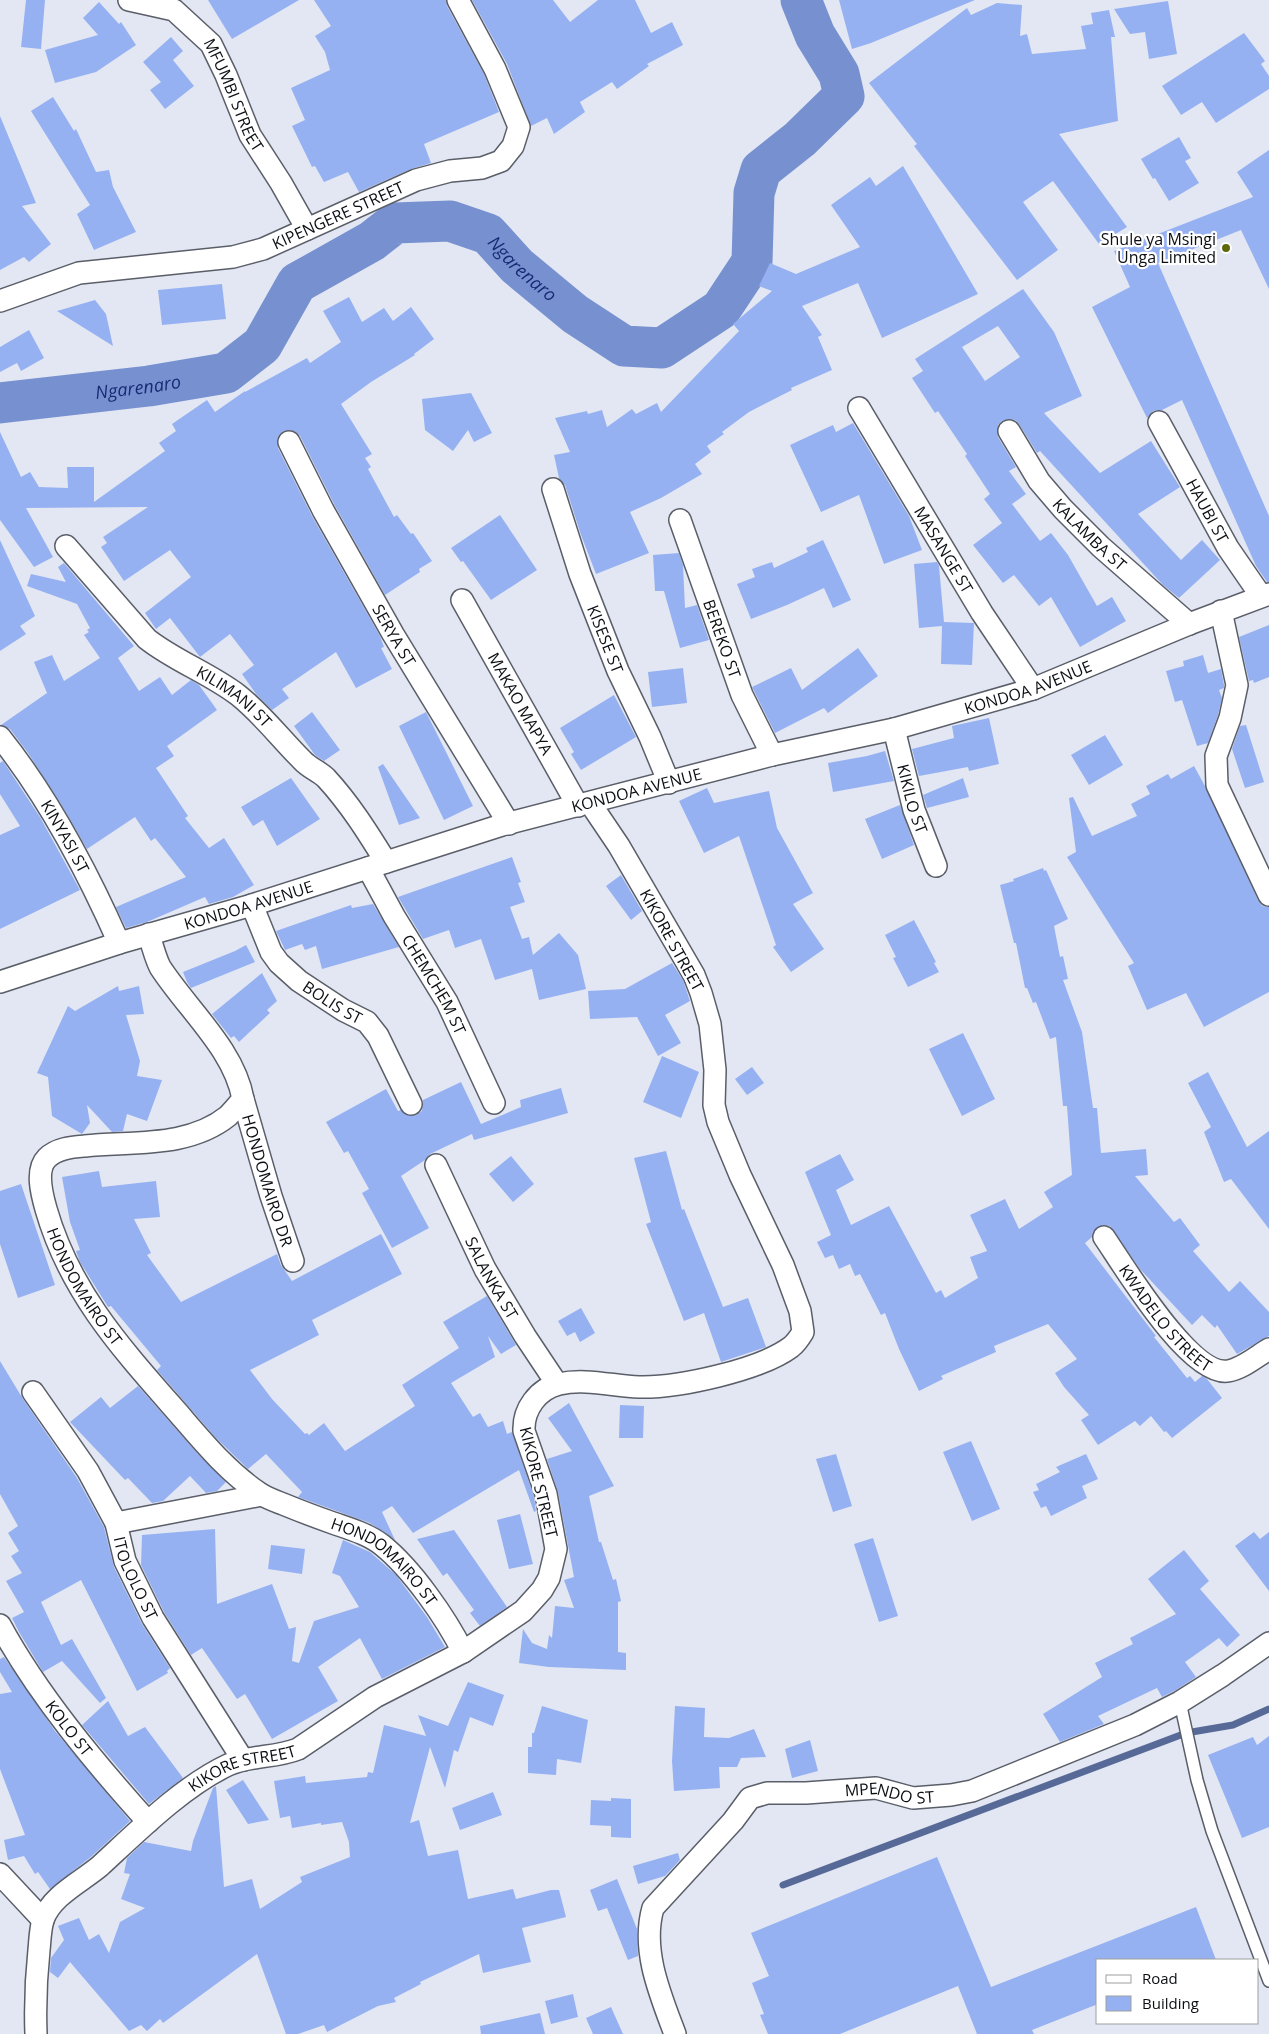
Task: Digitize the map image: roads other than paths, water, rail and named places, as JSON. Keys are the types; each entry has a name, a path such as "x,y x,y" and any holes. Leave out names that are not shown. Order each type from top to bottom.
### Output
{"street":[{"name":"MFUMBI STREET","path":"129,0 174,10 211,44 226,75 250,135 282,183 307,229"},
{"name":"KIPENGERE STREET","path":"0,302 79,273 233,257 263,249 416,180 450,171 482,168 500,161 513,146 520,127 495,70 458,0"},
{"name":"MASANGE ST","path":"860,408 982,613 1033,689"},
{"name":"HAUBI ST","path":"1159,422 1228,548 1265,595"},
{"name":"KALAMBA ST","path":"1010,431 1039,481 1063,509 1108,553 1188,624"},
{"name":"SERYA ST","path":"289,442 323,510 393,634 509,824"},
{"name":"KISESE ST","path":"554,489 580,574 614,663 650,737 669,783"},
{"name":"BEREKO ST","path":"680,520 742,695 772,755"},
{"name":"KILIMANI ST","path":"66,546 147,639 162,651 215,679 238,696 271,725 303,762 324,776 361,822 377,865"},
{"name":"KONDOA AVENUE","path":"0,982 119,943 252,905 509,824 772,755 894,729 1033,689 1188,624 1265,595"},
{"name":"MAKAO MAPYA","path":"462,600 584,804"},
{"path":"1221,611 1237,685 1230,718 1216,756 1217,785 1269,895"},
{"name":"KIKILO ST","path":"894,729 914,810 936,866"},
{"name":"KINYASI ST","path":"0,737 35,787 85,870 119,943"},
{"name":"KIKORE STREET","path":"43,1920 50,1907 148,1822 206,1778 231,1764 243,1760 288,1753 298,1749 374,1698 463,1652 522,1611 542,1590 549,1578 556,1549 546,1494 524,1431 523,1419 533,1401 541,1394 557,1384 570,1382 649,1387 667,1386 714,1377 768,1359 792,1346 803,1332 800,1311 783,1265 740,1175 718,1122 714,1105 715,1070 712,1037 701,993 694,975 619,846 584,804"},
{"name":"CHEMCHEM ST","path":"377,865 394,916 447,1002 494,1103"},
{"name":"BOLIS ST","path":"252,905 271,952 278,963 312,990 367,1022 378,1036 412,1104"},
{"path":"149,934 159,965 232,1065 240,1086 242,1099"},
{"name":"HONDOMAIRO DR","path":"242,1099 293,1261"},
{"name":"HONDOMAIRO ST","path":"242,1099 229,1115 196,1134 172,1139 68,1148 48,1157 43,1165 40,1190 56,1244 84,1297 102,1322 150,1382 210,1450 237,1477 262,1495 362,1533 381,1544 396,1557 436,1606 452,1630 463,1652"},
{"name":"SALANKA ST","path":"436,1165 486,1268 525,1336 557,1384"},
{"name":"KWADELO STREET","path":"1104,1236 1164,1325 1200,1362 1216,1370 1228,1371 1269,1349"},
{"name":"ITOLOLO ST","path":"33,1392 88,1472 116,1523 124,1561 149,1610 243,1760"},
{"path":"116,1523 262,1495"},
{"name":"KOLO ST","path":"0,1625 14,1651 50,1703 105,1773 148,1822"},
{"name":"MPENDO ST","path":"675,2034 654,1977 648,1922 653,1908 733,1821 750,1798 766,1793 806,1794 876,1788 913,1798 972,1791 1135,1725 1180,1702 1269,1643"},
{"path":"0,1874 43,1920 37,1970 36,2034"}],"lane":[{"path":"1180,1702 1212,1831 1269,1981"}],"waterway":[{"name":"Ngarenaro","path":"0,403 149,386 226,373 262,345 297,283 372,241 395,223 450,221 488,234 517,266 575,314 624,346 662,348 721,309 752,262 754,193 761,170 800,139 844,96 839,74 815,35 801,0"},
{"path":"783,1885 1186,1733 1233,1725 1269,1709"}],"place":[{"name":"Shule ya Msingi Unga Limited","path":"1226,248"}]}
